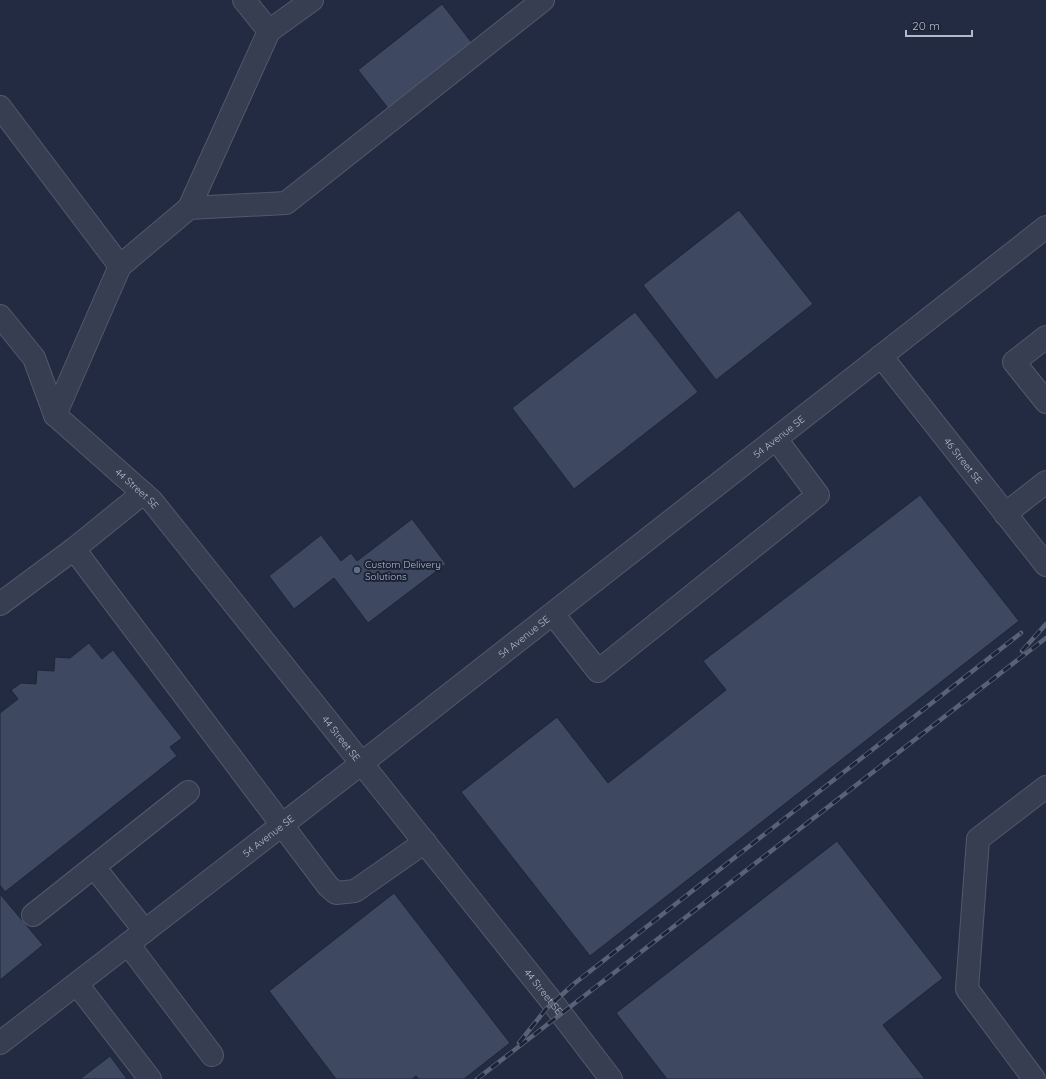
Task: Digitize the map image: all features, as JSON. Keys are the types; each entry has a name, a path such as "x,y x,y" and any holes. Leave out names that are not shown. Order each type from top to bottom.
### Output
{"street":[{"path":"244,0 270,31"},
{"path":"55,415 120,266 189,208 270,31 312,0"},
{"path":"189,208 286,203 543,0"},
{"path":"0,107 120,266"},
{"name":"54 Avenue SE","path":"0,1043 553,614 1046,227"},
{"path":"0,316 34,358 55,415"},
{"path":"1046,337 1014,362 1046,402"},
{"name":"46 Street SE","path":"881,356 1046,565"},
{"name":"44 Street SE","path":"55,415 152,501 425,842 610,1079"},
{"path":"553,614 598,670 818,495 776,439"},
{"path":"1005,514 1046,482"},
{"path":"0,604 74,549 143,493"},
{"path":"74,549 328,886 336,893 355,891 425,842"},
{"path":"1034,1079 967,989 978,839 1046,787"},
{"path":"33,915 188,792"},
{"path":"94,866 145,931"},
{"path":"128,944 212,1055"},
{"path":"77,984 150,1079"}],"building":[{"path":"442,4 472,43 388,108 358,70"},
{"path":"739,210 813,304 716,380 643,285"},
{"path":"635,312 698,392 574,489 512,408"},
{"path":"920,495 1019,621 590,956 461,792 557,717 608,783 726,690 703,661"},
{"name":"Custom Delivery Solutions","path":"412,519 446,564 368,623 334,578 294,609 269,576 321,535 341,561 351,553 357,561"},
{"path":"89,643 102,659 113,650 182,738 170,747 177,756 5,892 0,885 0,713 18,699 11,690 21,683 36,684 37,670 54,671 55,657 70,658"},
{"path":"837,841 943,978 883,1025 925,1079 667,1079 616,1013"},
{"path":"394,893 510,1043 464,1079 419,1079 416,1076 412,1079 336,1079 269,991"},
{"path":"0,894 43,945 0,980"},
{"path":"110,1056 127,1079 80,1079"}],"railway":[{"path":"1022,651 1046,624"},
{"path":"519,1043 546,1009 575,983 1021,633"},
{"path":"477,1079 1046,638"}],"place":[{"name":"Custom Delivery Solutions","path":"357,570"}]}
